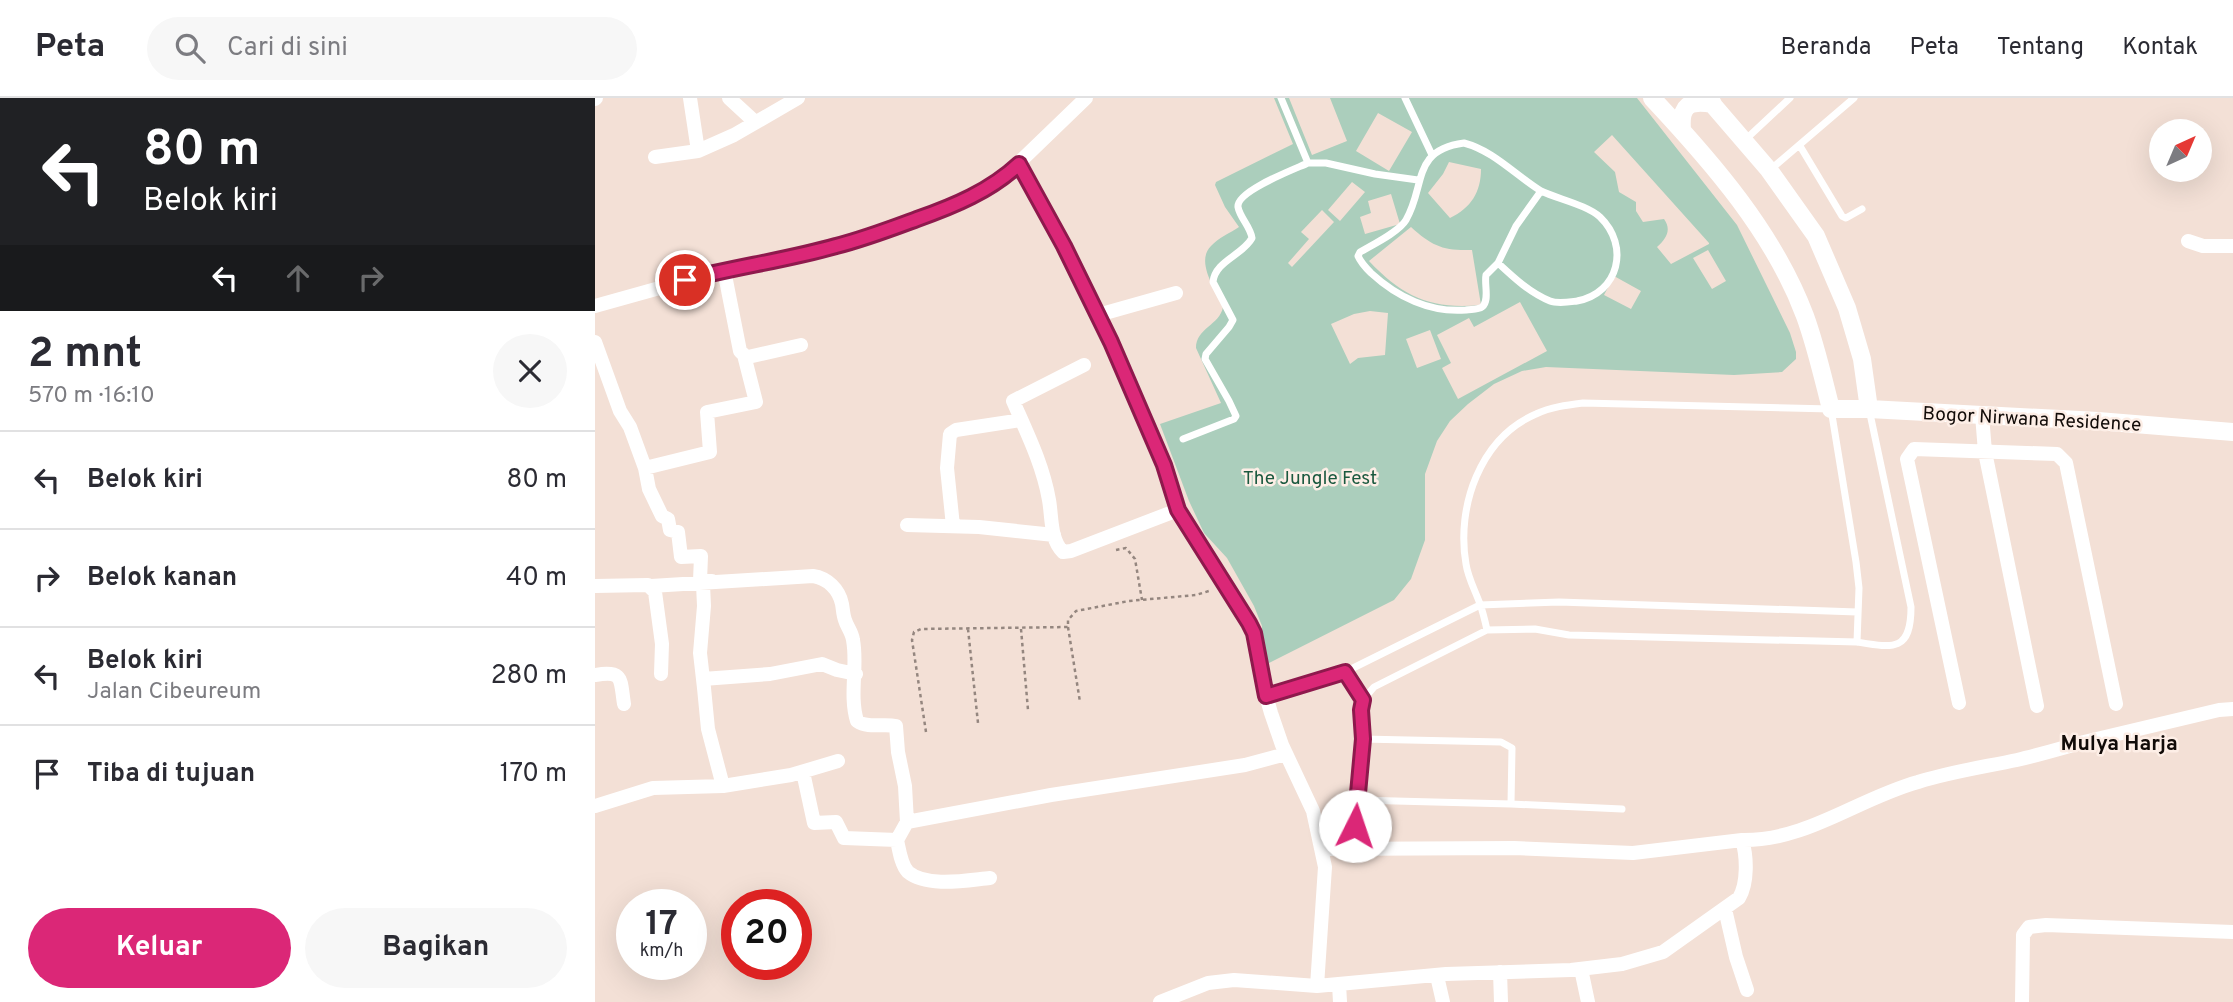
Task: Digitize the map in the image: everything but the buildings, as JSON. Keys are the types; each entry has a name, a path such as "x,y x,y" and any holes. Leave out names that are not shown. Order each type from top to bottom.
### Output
{"street":[{"path":"690,98 698,151"},
{"path":"729,98 755,122"},
{"path":"655,158 698,151 798,98"},
{"path":"595,306 724,270 834,247 949,208 1000,181 1086,98"},
{"path":"1652,98 1727,184 1776,254 1805,316 1831,409"},
{"path":"1682,130 1681,118 1686,107 1699,101 1710,101 1745,140 1803,216 1826,256 1847,308 1862,359 1869,408"},
{"path":"1019,164 1064,246 1098,316 1164,465 1178,510 1254,633 1266,696 1286,754 1313,811 1322,849 1325,867 1317,986"},
{"path":"2188,241 2203,246 2233,246"},
{"path":"645,468 710,452 707,412 756,402 744,355 740,351 724,270"},
{"path":"1098,316 1176,293"},
{"path":"595,342 620,411 630,427 645,468 649,489 662,516 668,519 670,530 678,532 681,557 701,556 700,582 753,580"},
{"path":"744,355 748,357 801,345"},
{"path":"1084,365 1013,401 1036,452 1049,496 1054,535 1060,550 1071,551 1178,510"},
{"name":"Bogor Nirwana Residence","path":"1831,409 1869,408 2098,421 2233,432"},
{"path":"1982,415 1985,452 2038,706"},
{"path":"953,526 947,468 950,434 955,430 1021,420"},
{"path":"1959,703 1907,459 1914,449 2057,454 2066,463 2116,704"},
{"path":"907,525 979,527 1054,535"},
{"path":"595,586 703,584 813,576 823,578 841,598 844,619 853,638 856,674 854,712 857,721 867,726 895,725 898,730 898,752 905,786 907,822 897,840 907,871 934,882 991,878"},
{"path":"703,584 700,653 708,729 723,786"},
{"path":"651,586 655,592 662,644 661,674"},
{"path":"703,679 770,674 822,664 856,674"},
{"path":"595,675 612,673 617,676 620,679 624,704"},
{"path":"1322,849 1514,848 1633,853 1762,840 1804,831 1915,782 2019,760 2219,710 2233,709"},
{"path":"907,822 1064,793 1245,765 1286,754"},
{"path":"595,806 653,788 723,786 803,772 838,761"},
{"path":"803,772 814,823 836,822 844,838 897,840"},
{"path":"1160,1002 1207,983 1234,980 1317,986 1622,964 1663,952 1739,898 1743,889 1745,866 1742,840"},
{"path":"1725,909 1747,990"},
{"path":"2022,1002 2023,935 2029,927 2046,925 2233,932"},
{"path":"1581,969 1588,1002"},
{"path":"1500,972 1501,1002"},
{"path":"1437,976 1443,1002"},
{"path":"1339,984 1340,1002"}],"lane":[{"path":"1281,98 1308,163"},
{"path":"1405,98 1432,155"},
{"path":"1745,140 1790,98"},
{"path":"1769,170 1854,98"},
{"path":"1498,263 1526,287 1552,302 1569,302 1584,299 1603,288 1612,275 1619,248 1614,236 1598,215 1541,191 1477,146 1464,143 1448,145 1432,155 1418,180 1405,222 1360,252 1358,259 1385,286 1421,305 1455,311 1479,308 1486,302 1485,278 1498,263 1516,226 1541,191"},
{"path":"1800,146 1842,216 1846,218 1862,209"},
{"path":"1183,439 1235,416 1230,401 1205,359 1206,354 1233,320 1213,282 1214,275 1244,249 1252,238 1238,206 1248,191 1308,163 1326,163 1418,180"},
{"path":"1487,630 1469,579 1464,545 1466,511 1476,476 1496,445 1508,431 1534,414 1583,403 1831,409 1859,588 1857,642"},
{"path":"1355,826 1363,739 1363,700 1374,687 1487,630 1535,629 1569,635 1857,642 1893,646 1898,644 1906,637 1911,607 1869,408"},
{"path":"1266,696 1345,672 1480,605 1559,602 1857,612"},
{"path":"1345,672 1363,700"},
{"path":"1363,739 1489,740 1508,744 1513,748 1514,756 1511,804"},
{"path":"1357,800 1622,809"}],"path":[{"path":"1115,550 1126,548 1135,559 1143,600"},
{"path":"1080,702 1067,620 1076,611 1196,595 1226,586"},
{"path":"926,732 912,640 914,632 921,629 1069,627"},
{"path":"968,629 978,723"},
{"path":"1021,629 1028,710"}],"green space":[{"name":"The Jungle Fest","path":"1274,98 1289,98 1312,155 1347,141 1330,98 1637,98 1737,225 1790,333 1796,359 1782,372 1734,375 1546,367 1522,371 1494,384 1450,421 1437,441 1425,474 1425,540 1411,579 1394,600 1263,666 1262,626 1254,606 1227,558 1204,533 1160,424 1221,403 1196,348 1200,336 1218,318 1223,307 1208,276 1205,260 1207,253 1217,240 1239,227 1225,207 1216,182 1293,144","holes":["1378,113 1412,132 1389,171 1356,151","1612,135 1709,244 1671,264 1657,247 1667,234 1668,227 1664,219 1643,222 1636,211 1636,202 1619,192 1615,172 1594,152","1449,162 1481,169 1477,192 1464,209 1450,218 1428,193","1352,182 1365,192 1340,221 1328,210","1391,194 1400,224 1365,234 1360,217 1371,213 1368,201","1322,210 1334,222 1292,267 1288,263 1309,239 1301,232","1411,227 1439,246 1453,250 1472,250 1481,305 1433,303 1394,284 1369,261","1708,250 1726,281 1712,289 1693,258","1614,276 1641,291 1631,309 1604,295","1520,302 1547,351 1458,399 1442,368 1451,363 1437,335 1469,318 1474,327","1370,311 1388,313 1385,355 1358,358 1350,364 1331,324 1354,314","1430,330 1441,359 1417,368 1406,339"]}],"district":[{"name":"Mulya Harja","path":"2119,743"}],"route":[{"path":"685,280 834,247 879,233 949,208 989,188 1019,164 1064,246 1111,342 1164,465 1178,510 1254,633 1266,696 1345,672 1363,700 1363,739 1355,826"}]}
